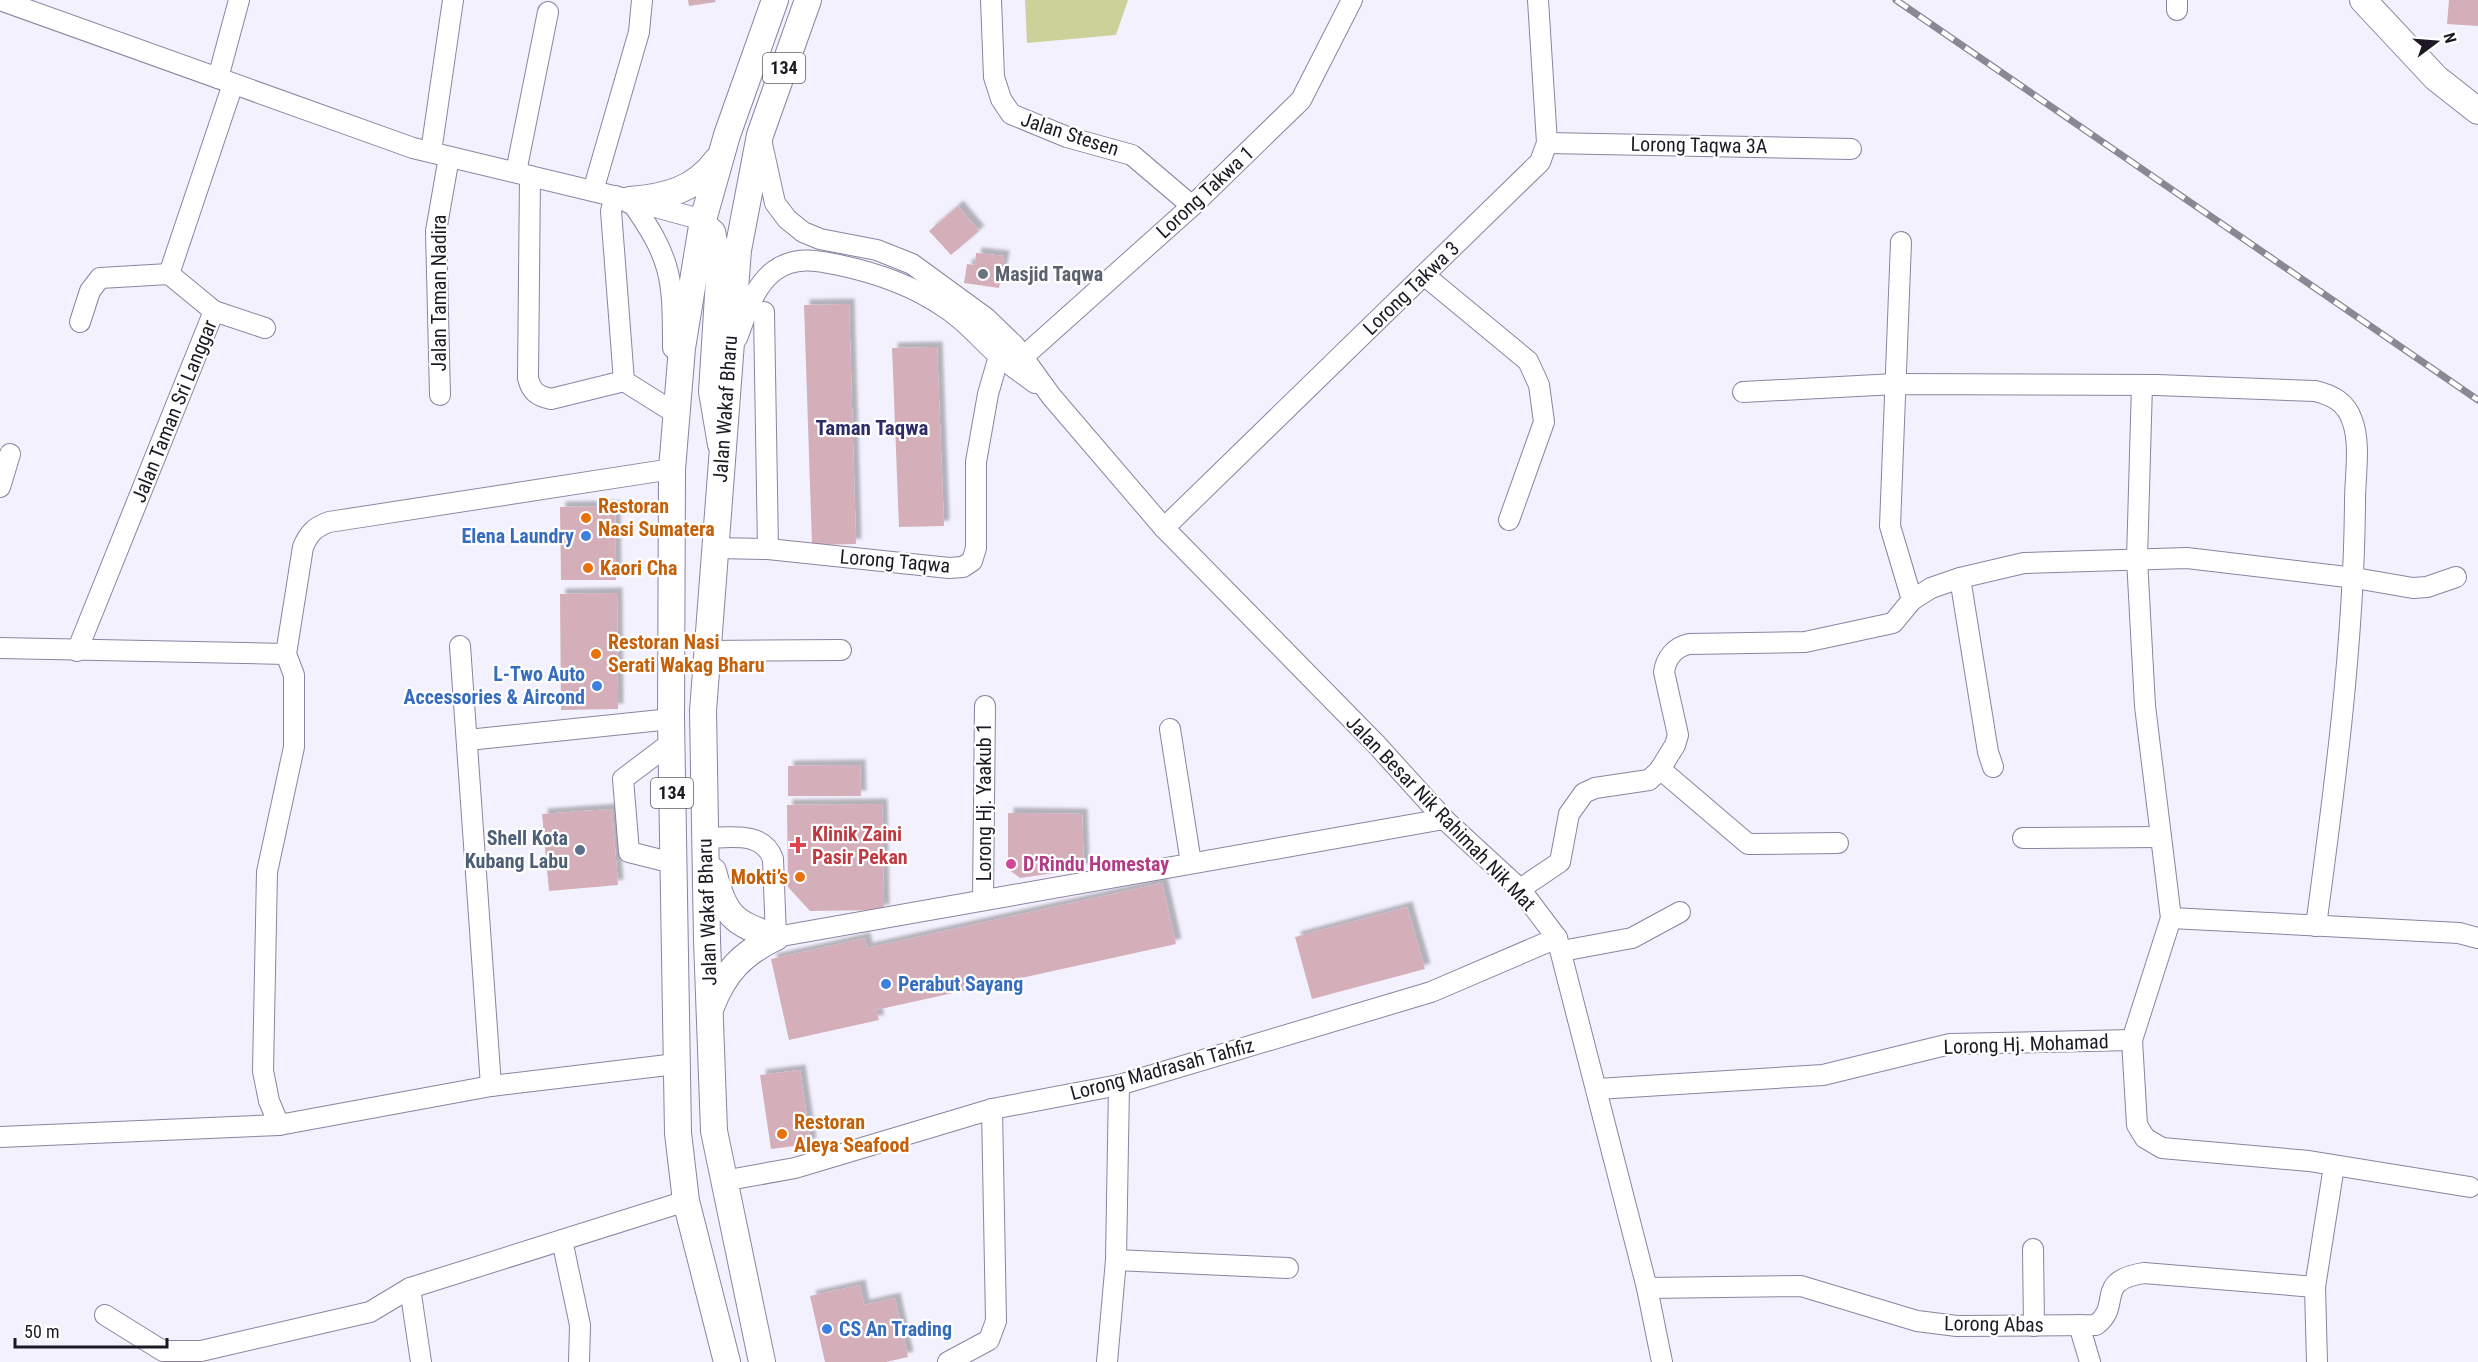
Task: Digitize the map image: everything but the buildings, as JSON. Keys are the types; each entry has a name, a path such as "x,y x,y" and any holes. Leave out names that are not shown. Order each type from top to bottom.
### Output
{"main road":[{"name":"Jalan Wakaf Bharu","path":"727,1362 686,1201 678,1133 671,731 672,469 675,413 690,284 703,220 721,154 775,0"},
{"name":"Jalan Wakaf Bharu","path":"762,1362 714,1131 704,838 703,711 738,250 760,135 808,0"},
{"path":"2363,0 2436,78 2477,109"},
{"path":"623,198 657,198 685,189 709,170 721,154"},
{"path":"704,838 720,897 730,914 744,927 776,937"},
{"path":"710,1011 719,987 734,965 753,948 776,937"}],"street":[{"path":"0,0 396,142 703,220 718,238 709,393 721,460"},
{"path":"80,321 90,291 100,278 169,274 226,81 239,0"},
{"name":"Jalan Taman Nadira","path":"440,395 436,231 453,0"},
{"path":"593,191 639,32 642,0"},
{"name":"Jalan Stesen","path":"991,0 994,77 1001,99 1011,114 1067,137 1132,155 1192,206"},
{"name":"Lorong Takwa 1","path":"1023,357 1192,206 1302,100 1352,0"},
{"name":"Lorong Takwa 3","path":"1164,528 1538,165 1547,142 1538,0"},
{"path":"548,12 523,174 528,378 531,389 539,397 551,399 624,381 675,413"},
{"name":"Jalan Besar Nik Rahimah Nik Mat","path":"760,135 776,203 786,219 803,232 820,239 877,250 912,264 986,318 1023,357 1051,396 1164,528 1376,744 1444,819 1520,889 1559,945 1647,1288 1662,1362"},
{"name":"Lorong Taqwa 3A","path":"1547,142 1851,149"},
{"path":"623,198 611,211 624,381"},
{"name":"Jalan Wakaf Bharu","path":"623,198 654,235 668,262 673,293 675,413"},
{"path":"1901,242 1890,526 1912,600"},
{"name":"Jalan Besar Nik Rahimah Nik Mat","path":"729,357 750,302 761,284 786,263 818,260 872,272 907,286 944,307 970,327 999,356 1051,396"},
{"name":"Jalan Taman Sri Langgar","path":"77,651 214,311 169,274"},
{"path":"1424,275 1528,361 1539,385 1544,423 1509,520"},
{"path":"214,311 265,328"},
{"path":"764,312 768,549"},
{"name":"Lorong Taqwa","path":"716,548 768,549 949,568 963,567 972,561 976,548 976,462 988,394 999,356"},
{"path":"1743,392 1895,384 2142,386 2315,390 2338,400 2347,409 2355,433 2355,578 2331,816 2316,926"},
{"path":"2142,386 2138,559 2145,706 2171,918 2459,933 2478,938"},
{"path":"0,487 10,454"},
{"path":"279,1125 268,1101 263,1071 267,872 294,747 294,675 286,654 303,547 308,535 317,526 341,520 672,469"},
{"path":"1520,889 1560,862 1569,814 1584,793 1595,788 1649,780 1660,769 1677,735 1664,672 1666,663 1676,649 1689,644 1805,642 1893,623 1912,600 1931,588 2018,563 2187,558 2355,578 2413,588 2427,587 2456,577"},
{"path":"1960,578 1988,752 1993,767"},
{"path":"460,646 491,1086"},
{"path":"0,648 286,654"},
{"path":"708,651 841,651"},
{"name":"Lorong Hj. Yaakub 1","path":"983,899 985,706"},
{"path":"1170,729 1191,863"},
{"path":"468,740 671,731"},
{"path":"671,731 623,779 629,852 673,863"},
{"path":"1660,769 1748,844 1838,843"},
{"path":"704,838 751,838 762,841 769,848 773,859 776,937 1444,819"},
{"path":"2023,838 2161,837"},
{"name":"Lorong Madrasah Tahfiz","path":"723,1181 795,1168 992,1109 1119,1085 1431,992 1559,945 1632,938 1680,912"},
{"name":"Lorong Hj. Mohamad","path":"1597,1089 1823,1075 1950,1044 2132,1040 2171,918"},
{"path":"2132,1040 2137,1125 2145,1138 2162,1148 2309,1161 2470,1187"},
{"path":"0,1137 279,1125 491,1086 676,1064"},
{"path":"1107,1362 1116,1260 1119,1085"},
{"path":"948,1362 989,1340 996,1321 992,1109"},
{"path":"2317,1362 2315,1287 2334,1166"},
{"path":"105,1315 163,1351 201,1351 370,1312 410,1288 686,1201"},
{"path":"562,1240 580,1325 579,1362"},
{"path":"2032,1249 2034,1326"},
{"path":"1116,1260 1288,1268"},
{"name":"Lorong Abas","path":"1647,1288 1801,1286 1917,1321 1957,1326 2034,1326 2096,1325 2105,1318 2115,1284 2121,1278 2144,1273 2315,1287"},
{"path":"410,1288 421,1362"},
{"path":"2079,1325 2090,1362"}],"green space":[{"path":"1025,0 1128,0 1116,35 1027,43"}],"railway":[{"path":"1896,0 2478,400"}],"place":[{"name":"Masjid Taqwa","path":"983,274"},
{"name":"Restoran Nasi Sumatera","path":"586,518"},
{"name":"Elena Laundry","path":"586,536"},
{"name":"Kaori Cha","path":"588,568"},
{"name":"Restoran Nasi Serati Wakag Bharu","path":"596,654"},
{"name":"L-Two Auto Accessories & Aircond","path":"597,686"},
{"name":"Klinik Zaini Pasir Pekan","path":"798,845"},
{"name":"Shell Kota Kubang Labu","path":"580,850"},
{"name":"D’Rindu Homestay","path":"1011,864"},
{"name":"Mokti’s","path":"800,877"},
{"name":"Perabut Sayang","path":"886,984"},
{"name":"Restoran Aleya Seafood","path":"782,1134"},
{"name":"CS An Trading","path":"827,1329"}],"district":[{"name":"Taman Taqwa","path":"872,428"}]}
